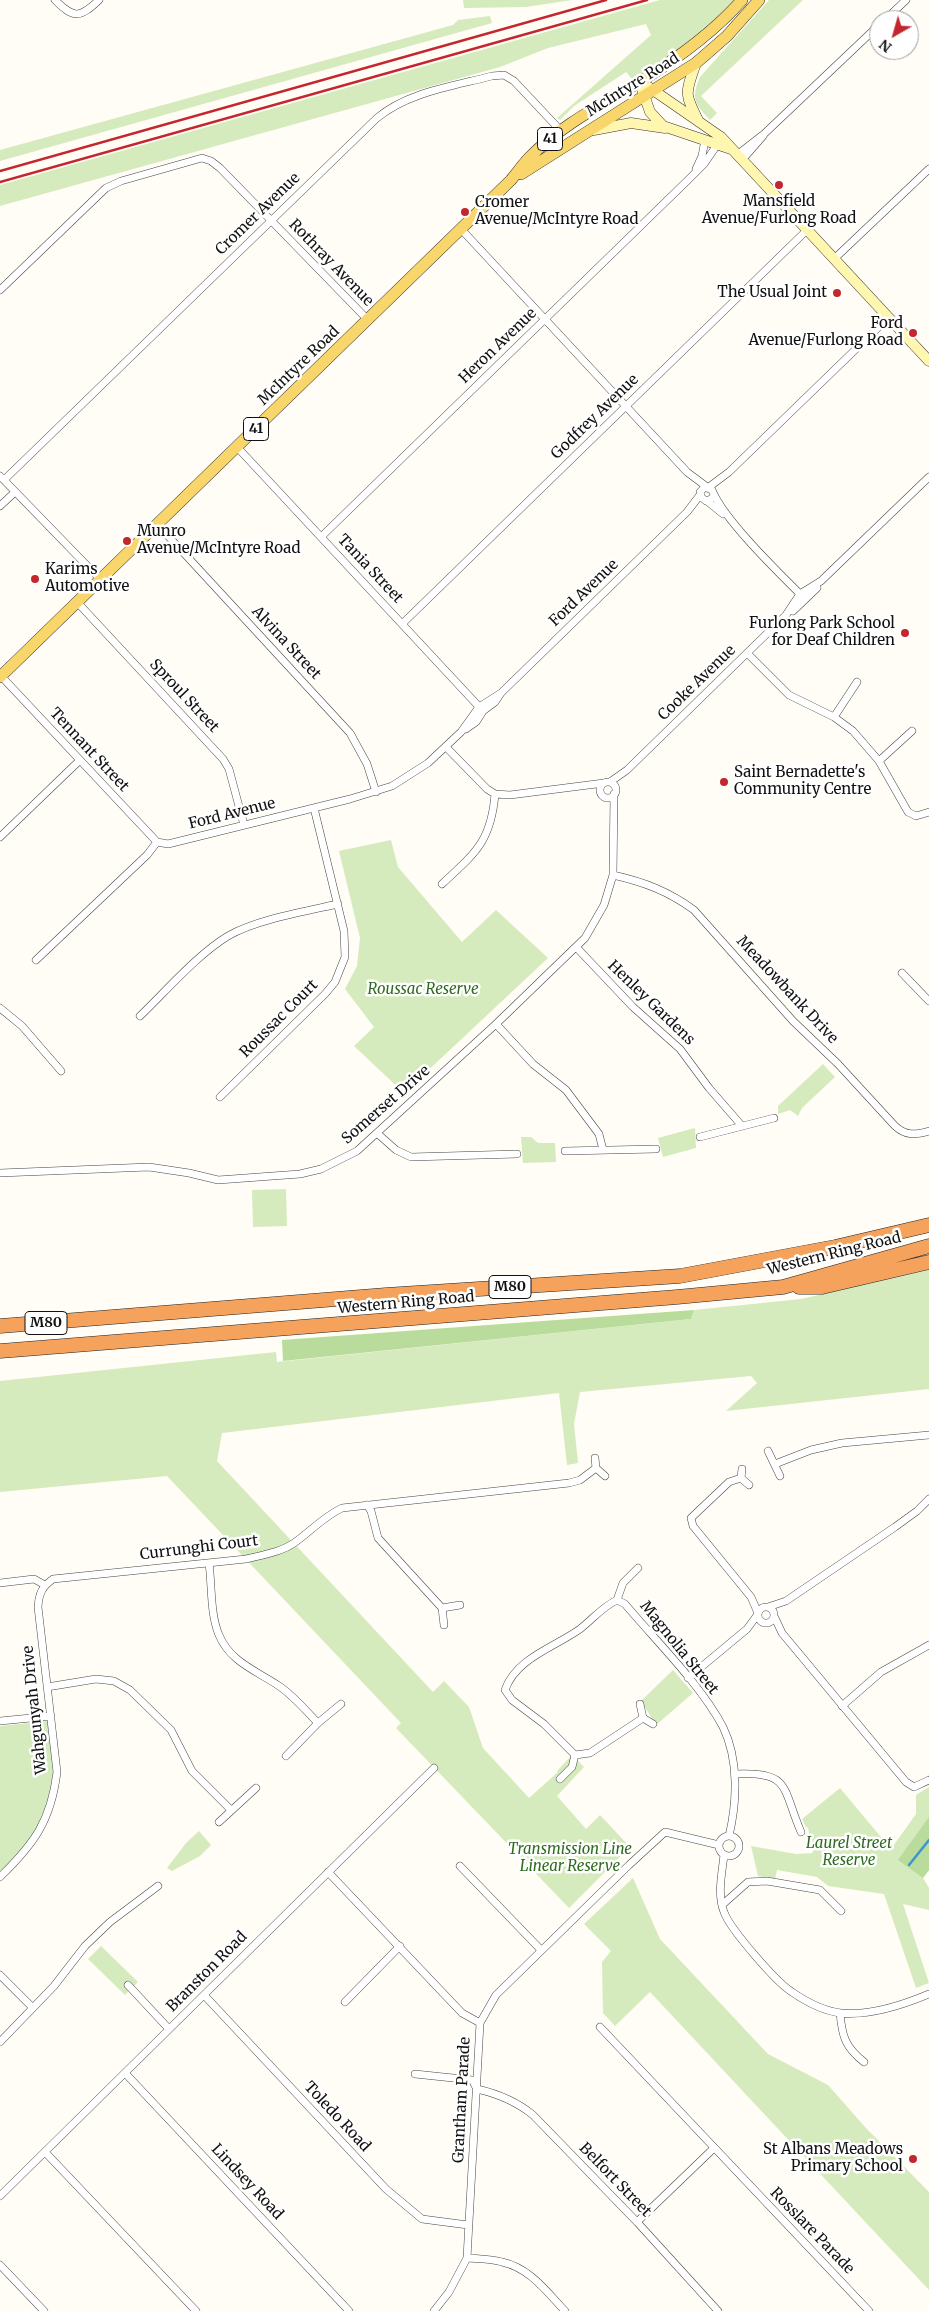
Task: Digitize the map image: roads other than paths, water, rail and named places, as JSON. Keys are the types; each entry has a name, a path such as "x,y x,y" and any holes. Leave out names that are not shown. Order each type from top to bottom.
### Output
{"highway":[{"name":"Western Ring Road","path":"0,1326 386,1295 680,1276 835,1248 928,1225"},
{"name":"Western Ring Road","path":"0,1351 783,1287 929,1246"},
{"path":"783,1287 822,1287 929,1262"},
{"path":"0,1322 91,1320"},
{"path":"0,1355 50,1348"}],"main road":[{"name":"McIntyre Road","path":"511,180 696,63 727,36 759,0"},
{"name":"McIntyre Road","path":"1,676 511,180 530,157 561,131 706,36 741,1"}],"street":[{"path":"55,0 69,13 75,15 88,11 99,0"},
{"path":"896,10 906,0"},
{"path":"737,155 764,134 869,34"},
{"path":"696,63 687,87 686,96 699,124"},
{"name":"Cromer Avenue","path":"2,478 377,118 391,107 408,99 492,76 504,75 520,86 561,131"},
{"path":"640,81 648,94 652,115 666,128"},
{"path":"648,94 721,137 929,361"},
{"path":"586,131 631,123 666,128 705,140 737,155"},
{"name":"Heron Avenue","path":"693,174 702,156 705,140"},
{"name":"Heron Avenue","path":"321,536 704,164 717,145"},
{"name":"Rothray Avenue","path":"0,290 106,188 121,181 175,164 202,158 211,161 368,320"},
{"path":"834,258 929,169"},
{"path":"461,229 687,472 711,491 731,520 802,596"},
{"name":"Godfrey Avenue","path":"402,624 807,230"},
{"path":"703,498 889,317"},
{"name":"Tania Street","path":"237,448 481,709"},
{"path":"687,472 703,498 731,520"},
{"name":"Cooke Avenue","path":"611,787 786,615 795,609 802,596 813,593 821,581 929,477"},
{"path":"2,478 100,579"},
{"path":"703,498 703,488 711,491"},
{"path":"0,506 15,492"},
{"name":"Ford Avenue","path":"157,842 168,844 376,792 417,771 461,732 476,722 481,709 495,702 501,693 703,498"},
{"name":"Alvina Street","path":"157,524 350,732 366,764 376,792"},
{"name":"Sproul Street","path":"77,602 224,759 229,769 244,825"},
{"path":"747,654 789,695 834,717 853,731 879,761 908,812 916,816 929,812"},
{"name":"Tennant Street","path":"1,676 157,842"},
{"path":"834,717 857,682"},
{"path":"879,761 912,731"},
{"path":"446,747 479,782 495,794 510,795 582,787 611,787"},
{"path":"0,837 80,760"},
{"path":"582,787 600,792 607,798 611,787"},
{"path":"600,792 600,787 611,787"},
{"name":"Somerset Drive","path":"0,1173 150,1167 218,1180 300,1174 322,1169 357,1151 378,1134 577,948 599,916 613,875 614,818 611,787"},
{"path":"442,884 471,857 484,839 490,826 495,794"},
{"name":"Somerset Drive","path":"607,798 614,818"},
{"name":"Roussac Court","path":"220,1097 325,994 335,982 340,971 346,944 314,808"},
{"path":"36,960 148,855 157,842"},
{"name":"Meadowbank Drive","path":"613,875 656,887 675,896 694,910 793,1021 838,1064 895,1126 912,1134 929,1131"},
{"path":"140,1016 209,950 229,936 251,926 338,904"},
{"name":"Henley Gardens","path":"577,948 633,1007 680,1049 709,1088 742,1126"},
{"path":"902,973 929,1001"},
{"path":"0,1008 22,1026 61,1071"},
{"path":"496,1024 533,1064 566,1090 599,1134 603,1150"},
{"path":"700,1137 774,1118"},
{"path":"378,1134 396,1150 411,1157 517,1154"},
{"path":"565,1151 656,1149"},
{"path":"775,1464 811,1450 842,1443 929,1435"},
{"path":"768,1451 780,1476"},
{"path":"595,1458 596,1468 605,1476"},
{"name":"Currunghi Court","path":"45,1585 53,1579 246,1559 292,1544 327,1515 342,1508 569,1483 580,1480 596,1468"},
{"path":"742,1469 742,1478 749,1485"},
{"path":"742,1478 729,1482 691,1518 693,1526 751,1597 760,1621 782,1633"},
{"path":"747,1629 771,1622 786,1602 917,1511 929,1498"},
{"path":"367,1505 371,1511 378,1538 442,1608 444,1625"},
{"path":"209,1563 214,1615 219,1635 234,1657 260,1676 280,1686 318,1723"},
{"path":"617,1600 621,1586 638,1568"},
{"path":"0,1582 34,1579 45,1585"},
{"name":"Wahgunyah Drive","path":"0,1877 34,1841 47,1818 54,1797 57,1772 38,1607 39,1595 45,1585"},
{"path":"751,1597 772,1609 782,1633 906,1782 914,1787 929,1780"},
{"name":"Magnolia Street","path":"575,1754 544,1724 512,1700 505,1690 508,1680 546,1647 570,1635 605,1606 617,1600 625,1604 688,1678 723,1728 735,1774 735,1793 729,1836"},
{"path":"688,1678 747,1629 758,1614 767,1606 786,1602"},
{"path":"442,1608 460,1606"},
{"path":"842,1706 882,1672 929,1645"},
{"path":"47,1687 96,1679 114,1681 130,1690 171,1730 192,1771 231,1810"},
{"path":"286,1756 318,1723 341,1704"},
{"path":"640,1704 643,1718 653,1724"},
{"path":"0,1721 50,1716"},
{"path":"560,1779 572,1767 575,1754 590,1753 643,1718"},
{"name":"Branston Road","path":"0,2196 434,1768"},
{"path":"735,1774 762,1773 774,1776 788,1796 791,1809 801,1832"},
{"path":"219,1822 256,1788"},
{"name":"Grantham Parade","path":"434,2311 449,2292 468,2258 468,2225 480,2023 496,1995 540,1950 665,1832 719,1845"},
{"path":"729,1836 738,1841 739,1848 733,1856 724,1855 719,1845 722,1839 729,1836"},
{"path":"724,1855 720,1883 723,1911 735,1933 790,1991 808,2002 840,2013 877,2010 929,1994"},
{"path":"460,1866 540,1950"},
{"path":"328,1872 462,2013 480,2023"},
{"path":"722,1905 748,1882 767,1881 820,1890 841,1911"},
{"path":"0,2042 54,1986 86,1946 110,1922 158,1886"},
{"path":"345,2002 400,1946"},
{"path":"0,1975 32,2007"},
{"path":"128,1985 169,2029"},
{"name":"Toledo Road","path":"204,1995 406,2207 422,2219 468,2225"},
{"path":"840,2013 841,2029 845,2040 851,2052 864,2062"},
{"name":"Rosslare Parade","path":"600,2026 870,2311"},
{"name":"Lindsey Road","path":"125,2073 349,2311"},
{"name":"Belfort Street","path":"415,2074 472,2080 477,2089 506,2097 533,2115 637,2222 718,2311"},
{"path":"637,2222 714,2148"},
{"path":"45,2152 196,2311"},
{"path":"468,2258 502,2262 516,2266 531,2275 565,2311"},
{"path":"0,2265 44,2311"}],"waterway":[{"path":"909,1865 929,1840"}],"railway":[{"path":"0,171 606,0"},
{"path":"0,182 647,0"}],"place":[{"name":"Mansfield Avenue/Furlong Road","path":"779,185"},
{"name":"Cromer Avenue/McIntyre Road","path":"465,212"},
{"name":"The Usual Joint","path":"837,293"},
{"name":"Ford Avenue/Furlong Road","path":"913,333"},
{"name":"Munro Avenue/McIntyre Road","path":"127,541"},
{"name":"Karims Automotive","path":"35,579"},
{"name":"Furlong Park School for Deaf Children","path":"905,633"},
{"name":"Saint Bernadette's Community Centre","path":"724,782"},
{"name":"St Albans Meadows Primary School","path":"913,2159"}],"park label":[{"name":"Roussac Reserve","path":"423,990"},
{"name":"Laurel Street Reserve","path":"849,1852"},
{"name":"Transmission Line Linear Reserve","path":"570,1858"}]}
